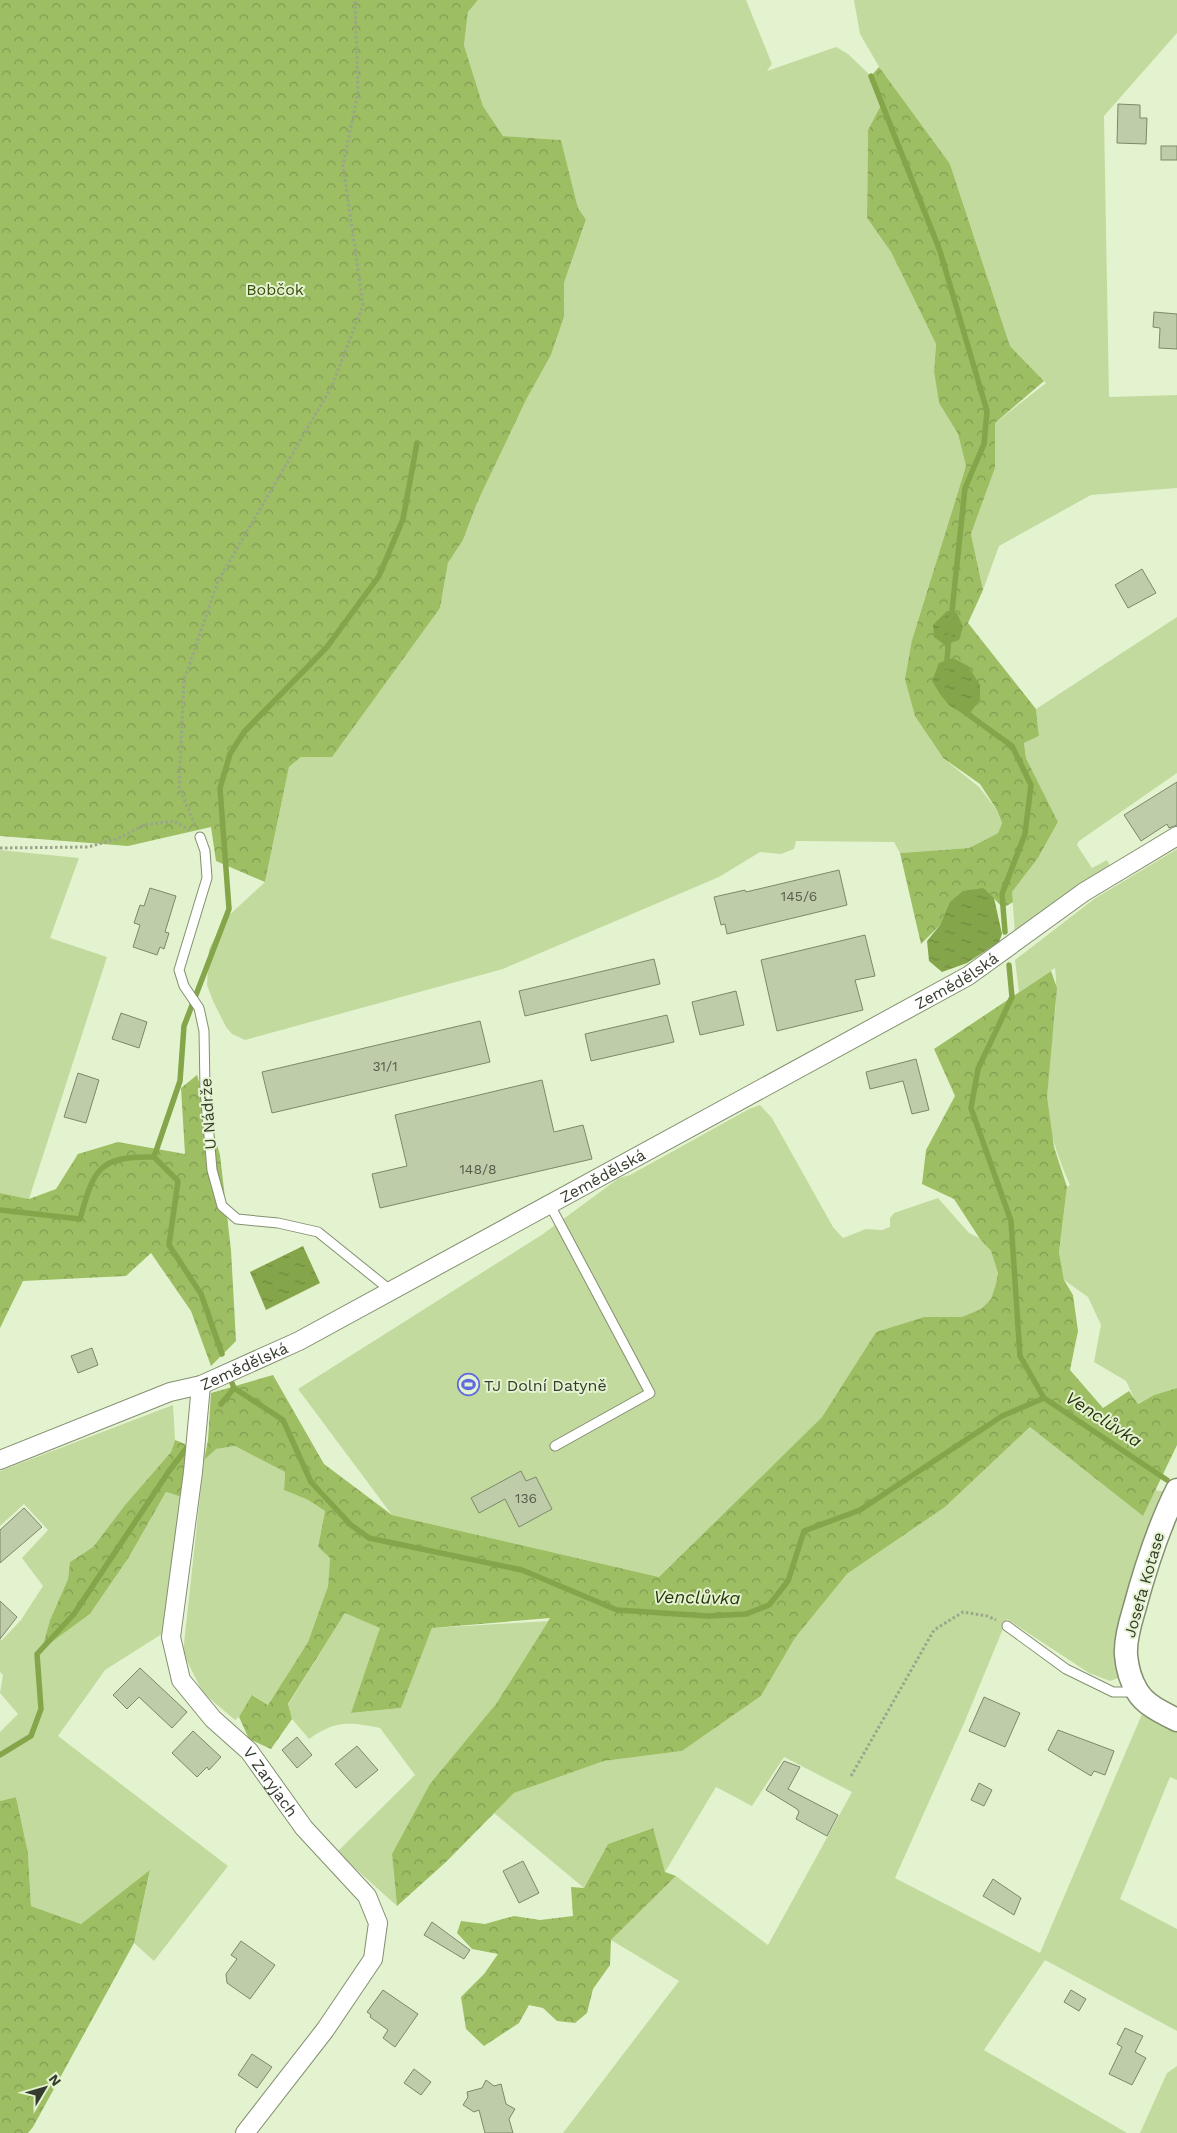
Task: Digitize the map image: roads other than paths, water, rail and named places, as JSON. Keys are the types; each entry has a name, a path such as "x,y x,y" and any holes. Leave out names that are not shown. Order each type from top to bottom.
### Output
{"street":[{"name":"Zemědělská","path":"0,1460 170,1392 201,1385 299,1341 968,976 1084,892 1177,836"},
{"name":"V Zaryjach","path":"201,1385 193,1472 171,1637 181,1680 213,1719 249,1751 304,1828 367,1896 378,1924 373,1958 325,2030 244,2133"},
{"name":"Josefa Kotase","path":"1177,1490 1165,1513 1130,1624 1126,1654 1130,1676 1137,1692 1145,1702 1177,1720"}],"lane":[{"name":"U Nádrže","path":"200,837 205,851 207,878 179,970 184,986 199,1008 204,1031 205,1089 212,1170 222,1206 237,1219 278,1223 318,1232 390,1290"},
{"path":"550,1205 650,1393 555,1446"},
{"path":"1007,1626 1066,1669 1113,1692 1137,1692"}],"water":[{"path":"947,611 957,613 963,627 959,640 945,645 934,637 933,625"},
{"path":"953,658 968,666 980,685 980,700 969,714 956,710 951,706 943,698 932,681 939,663"},
{"path":"984,888 994,898 1002,934 999,942 967,963 942,972 929,961 927,941 940,925 949,903 963,891"},
{"path":"303,1246 320,1283 266,1310 250,1272"}],"waterway":[{"path":"871,76 940,251 987,411 984,444 965,488 951,620"},
{"path":"154,1157 180,1081 184,1026 229,909 220,788 230,754 244,732 327,647 379,576 403,519 417,443"},
{"path":"948,667 949,636"},
{"path":"962,710 1012,746 1031,785 1025,834 1002,894 1005,932"},
{"path":"1009,965 1012,997 978,1069 971,1108 1011,1221 1020,1356 1044,1398"},
{"name":"Venclůvka","path":"0,1210 80,1219 90,1188 101,1169 121,1159 154,1157 178,1181 169,1245 201,1294 222,1354"},
{"name":"Venclůvka","path":"232,1383 234,1388 283,1420 311,1482 351,1525 369,1538 522,1570 617,1610 708,1616 746,1614 769,1605 788,1581 804,1531 860,1510 1002,1416 1044,1398 1167,1480"},
{"path":"221,1404 234,1388"},
{"path":"0,1755 31,1736 41,1709 37,1654 74,1614 169,1471 186,1449"}],"place":[{"name":"TJ Dolní Datyně","path":"468,1385"}],"park label":[{"name":"Bobčok","path":"275,289"}]}
